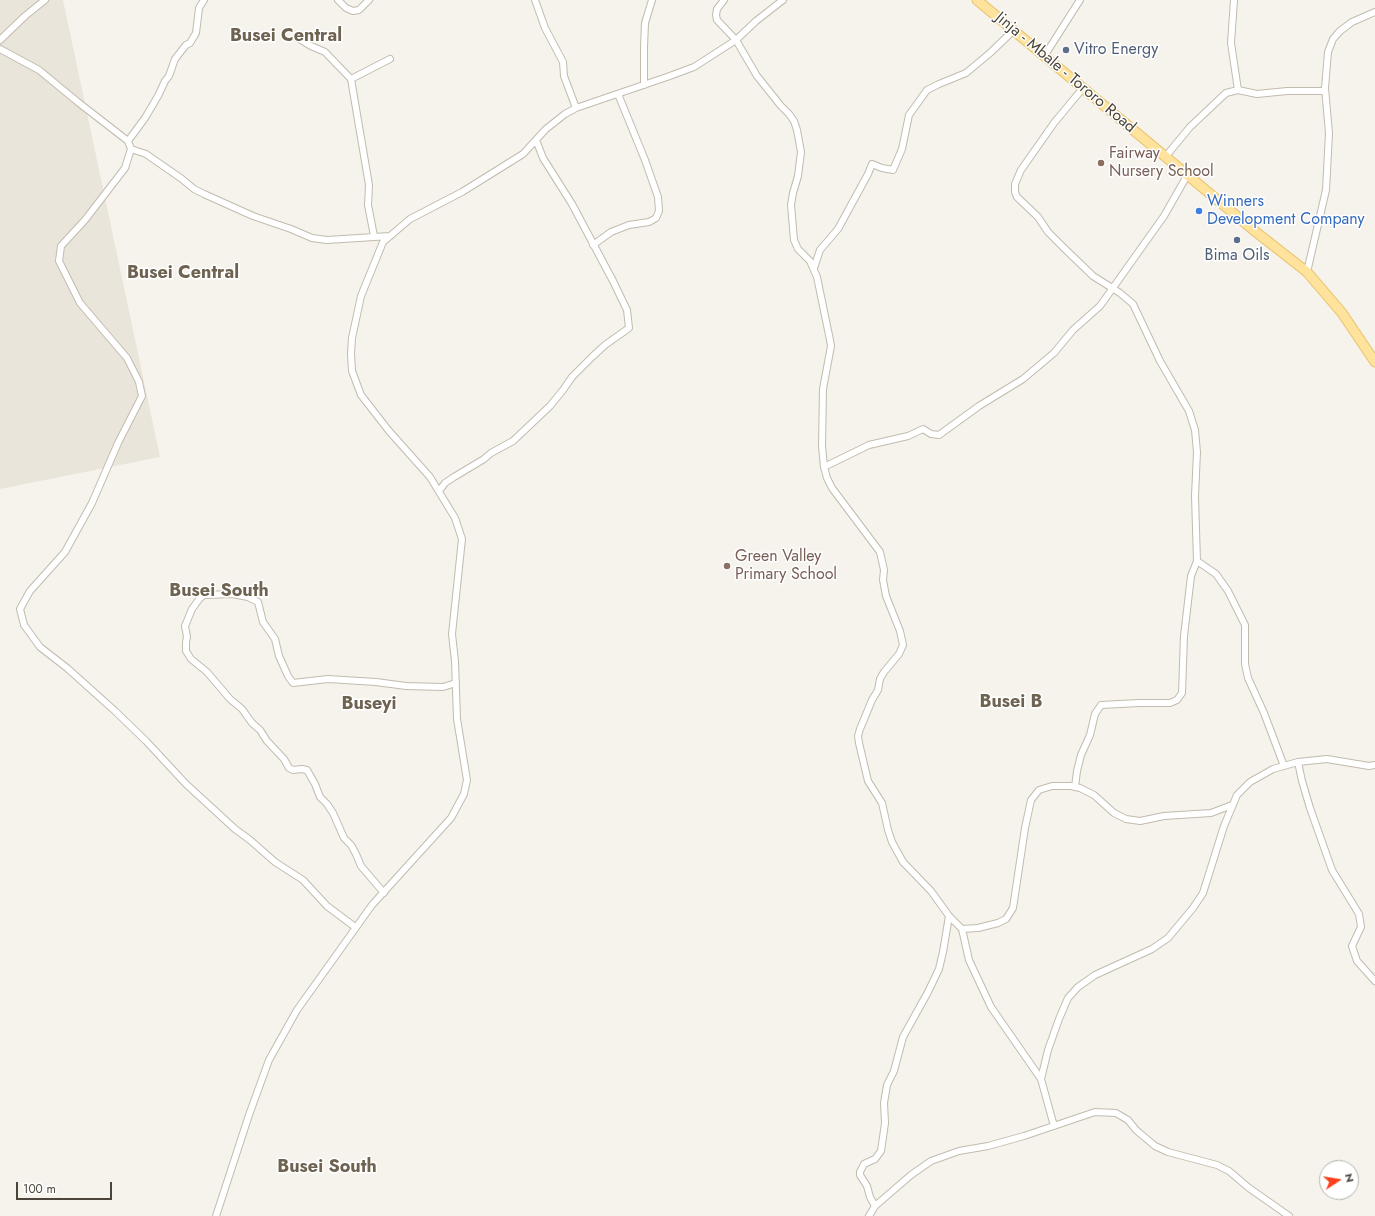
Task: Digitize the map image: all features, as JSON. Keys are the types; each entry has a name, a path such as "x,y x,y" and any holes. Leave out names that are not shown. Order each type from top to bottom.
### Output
{"main road":[{"name":"Jinja - Mbale - Tororo Road","path":"977,0 1256,232 1307,272 1342,313 1375,362"}],"street":[{"path":"128,141 146,118 169,76 175,59 186,45 190,43 196,33 199,8 204,0"},
{"path":"338,0 346,8 353,11 359,10 369,0"},
{"path":"535,0 545,28 563,62 564,76 576,108"},
{"path":"644,85 645,23 652,0"},
{"path":"724,0 717,9 717,20 736,40 757,76 789,114 795,125 801,152 798,176 791,205 794,240 798,250 805,255 814,268 831,346 823,389 822,446 824,467 832,488 880,552 884,570 883,580 886,596 900,631 903,645 880,679 878,690 872,700 860,729 858,736 865,771 871,788 882,803 892,842 903,862 931,891 949,916 962,929 969,960 991,1007 1041,1079 1054,1126"},
{"path":"216,1216 248,1115 269,1060 296,1010 355,927 451,818 464,794 467,780 457,719 452,634 462,539 456,518 430,477 389,431 361,395 352,371 352,338 361,296 383,242 410,219 462,192 523,154 546,129 565,114 576,108 694,67 736,40 756,21 783,0"},
{"path":"1045,55 1080,0"},
{"path":"1234,0 1231,43 1238,90"},
{"path":"0,40 40,1"},
{"path":"1307,272 1326,190 1329,132 1325,90 1328,52 1333,39 1340,31 1352,22 1375,12"},
{"path":"814,268 820,250 838,229 872,164 893,170 902,149 909,115 926,90 966,73 990,54 1014,30"},
{"path":"296,37 325,52 351,79 369,185 368,205 374,236"},
{"path":"0,49 40,70 128,141 131,149 125,168 85,220 61,246 59,261 80,303 127,358 139,382 142,396 118,443 92,503 65,552 30,591 20,609 24,625 40,647 67,668 114,711 146,741 186,784 229,824 250,840 274,862 303,880 327,906 355,927"},
{"path":"351,79 390,59"},
{"path":"1075,787 1077,771 1090,735 1095,714 1101,705 1120,703 1170,703 1177,700 1182,693 1184,636 1191,576 1197,561 1195,489 1198,452 1195,430 1189,411 1160,361 1133,304 1093,276 1048,232 1038,217 1017,197 1015,192 1015,184 1021,170 1054,123 1083,88"},
{"path":"1166,156 1190,127 1226,93 1238,90 1257,94 1286,91 1325,90"},
{"path":"593,245 611,232 629,226 649,222 656,218 659,211 658,196 618,94"},
{"path":"439,491 445,483 484,459 491,453 513,441 550,406 572,377 592,357 605,345 629,328 627,310 613,281 572,204 543,158 536,140"},
{"path":"131,149 146,154 182,178 194,189 204,194 253,216 312,238 326,240 390,236"},
{"path":"824,467 869,445 908,436 923,429 931,434 939,435 1023,379 1054,353 1073,330 1100,306 1113,289 1115,283 1142,249 1164,216 1188,174"},
{"path":"1197,561 1216,574 1228,590 1245,625 1245,664 1248,678 1264,713 1284,766"},
{"path":"384,893 361,866 351,845 344,838 328,804 320,797 307,770 293,770 289,768 284,759 267,742 260,730 252,723 242,709 230,699 207,672 191,659 186,651 187,637 185,626 192,609 204,595 232,594 248,597 258,602 263,622 275,639 279,656 288,676 293,683 328,679 376,682 406,686 443,687 456,683"},
{"path":"1041,1079 1048,1050 1068,998 1078,987 1096,975 1152,949 1168,938 1193,908 1203,893 1232,805 1237,795 1250,782 1273,769 1298,762 1327,759 1369,766 1375,765"},
{"path":"1298,762 1308,801 1332,870 1359,914 1360,928 1352,946 1355,956 1357,961 1375,981"},
{"path":"962,929 978,928 998,923 1006,919 1013,908 1025,828 1031,800 1039,790 1052,786 1070,786 1080,788 1094,795 1114,812 1126,818 1140,821 1164,816 1210,813 1232,805"},
{"path":"875,1206 867,1186 860,1175 860,1172 864,1164 875,1159 881,1151 885,1123 884,1103 887,1085 894,1071 903,1037 939,969 944,952 949,916"},
{"path":"869,1216 875,1206 911,1175 931,1162 959,1151 988,1146 1095,1112 1116,1113 1128,1120 1136,1130 1155,1146 1168,1152 1217,1165 1229,1171 1249,1188 1288,1216"}],"shaded area":[{"path":"0,0 63,0 160,457 0,489"}],"place":[{"name":"Vitro Energy","path":"1066,50"},
{"name":"Fairway Nursery School","path":"1101,163"},
{"name":"Winners Development Company","path":"1199,211"},
{"name":"Bima Oils","path":"1237,240"},
{"name":"Green Valley Primary School","path":"727,566"}],"district":[{"name":"Busei Central","path":"286,37"},
{"name":"Busei Central","path":"183,274"},
{"name":"Busei South","path":"219,592"},
{"name":"Busei B","path":"1011,703"},
{"name":"Buseyi","path":"369,705"},
{"name":"Busei South","path":"327,1168"}]}
